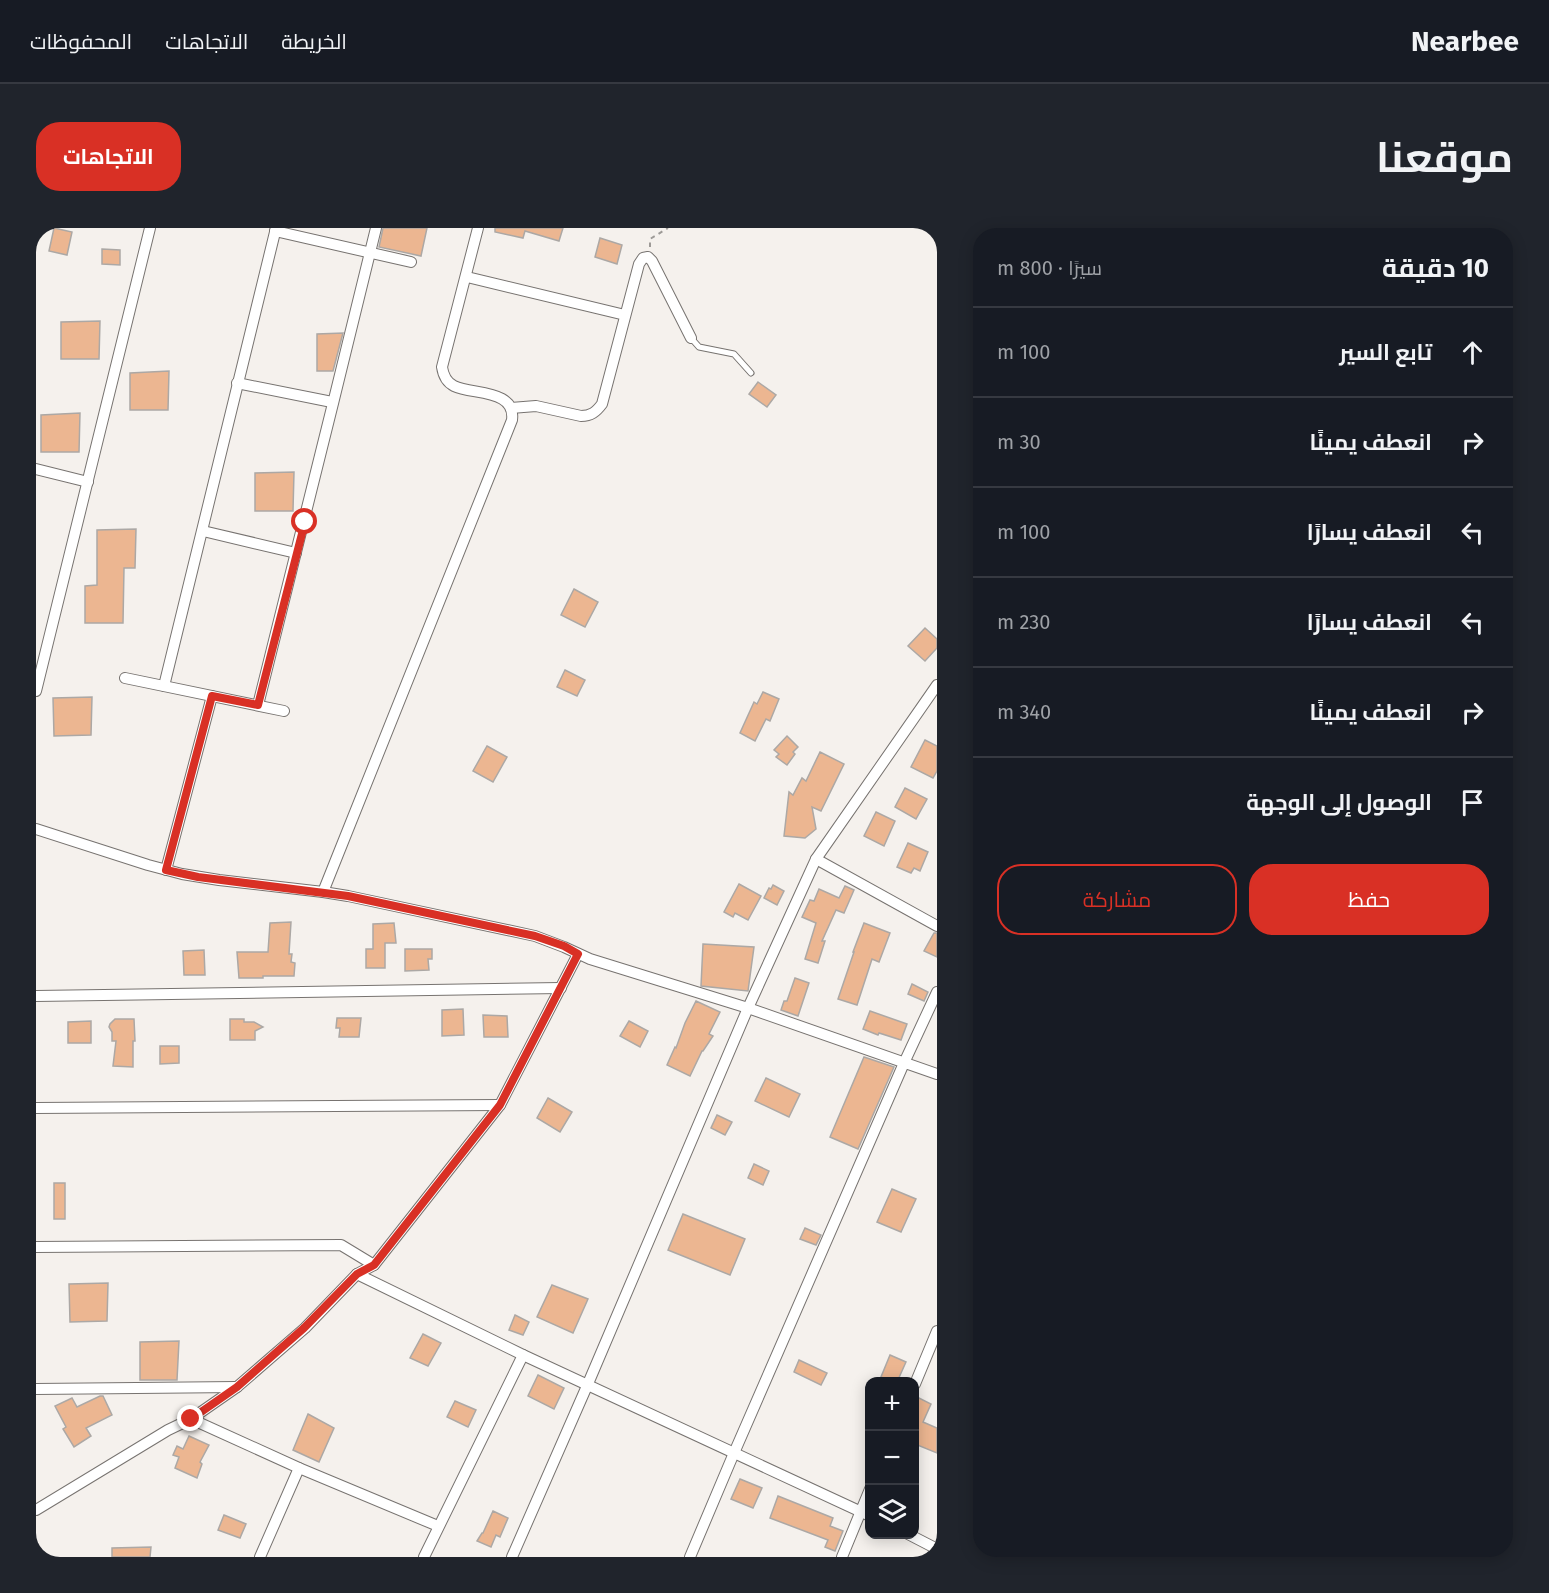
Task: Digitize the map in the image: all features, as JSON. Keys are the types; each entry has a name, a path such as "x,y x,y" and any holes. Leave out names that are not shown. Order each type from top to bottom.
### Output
{"street":[{"path":"36,692 150,228"},
{"path":"258,705 376,228"},
{"path":"323,892 512,420 511,408 507,401 500,397 454,386 447,380 443,371 442,362 467,277 478,228"},
{"path":"164,686 275,229 411,262"},
{"path":"511,408 536,406 581,416 593,414 602,404 640,261 645,257 650,259 691,338"},
{"path":"467,277 625,315"},
{"path":"237,383 332,402"},
{"path":"36,469 88,482"},
{"path":"202,531 296,553"},
{"path":"125,678 284,711"},
{"path":"512,1557 748,1008 816,859 937,685"},
{"path":"166,870 212,696"},
{"path":"36,829 166,870 209,879 323,892 535,936 604,964 748,1008 937,1074"},
{"path":"816,859 937,926"},
{"path":"36,1510 41,1504 191,1419 237,1387 304,1328 357,1274 374,1265 500,1105 578,954"},
{"path":"36,996 561,988"},
{"path":"690,1557 937,992"},
{"path":"36,1108 500,1105"},
{"path":"36,1247 341,1245 374,1265"},
{"path":"357,1274 587,1386 865,1513 842,1557"},
{"path":"918,1377 937,1331"},
{"path":"424,1557 522,1355"},
{"path":"36,1389 237,1387"},
{"path":"191,1419 299,1468 438,1526"},
{"path":"260,1557 299,1468"},
{"path":"918,1539 937,1549"}],"lane":[{"path":"691,338 699,347 734,354 751,374"}],"path":[{"path":"650,259 650,239 668,228"}],"building":[{"path":"54,228 72,232 67,255 49,251"},
{"path":"383,228 427,228 421,256 379,247"},
{"path":"495,228 563,228 559,241 525,231 523,238 495,232"},
{"path":"600,238 622,245 617,264 595,257"},
{"path":"102,249 120,250 120,265 102,264"},
{"path":"100,321 99,359 61,359 61,322"},
{"path":"343,333 333,371 317,371 317,334"},
{"path":"169,371 168,410 130,410 130,373"},
{"path":"758,382 776,395 767,407 749,394"},
{"path":"80,413 79,452 41,452 41,415"},
{"path":"294,472 293,511 255,511 255,473"},
{"path":"136,529 135,568 124,568 123,623 85,623 85,586 97,585 97,530"},
{"path":"574,589 598,602 585,627 561,615"},
{"path":"925,628 937,639 937,648 925,661 908,646"},
{"path":"565,670 585,680 577,696 557,687"},
{"path":"763,692 779,699 770,721 766,719 755,741 740,733 754,702 757,704"},
{"path":"92,697 91,735 54,736 53,698"},
{"path":"787,736 798,747 787,765 776,757 779,754 774,750"},
{"path":"925,740 937,746 937,771 933,778 911,767"},
{"path":"487,746 507,757 493,782 473,771"},
{"path":"820,752 844,764 821,811 812,807 816,829 805,838 784,836 789,792 793,795 802,778 806,781"},
{"path":"905,788 927,799 916,819 895,807"},
{"path":"876,812 895,821 884,846 864,836"},
{"path":"908,843 928,852 920,871 914,868 911,873 897,867"},
{"path":"739,884 761,896 748,920 735,913 733,917 724,912"},
{"path":"773,885 784,891 777,905 764,898"},
{"path":"845,886 854,890 844,913 836,910 822,941 825,941 818,963 805,959 816,923 802,917 810,900 814,901 819,889 839,898"},
{"path":"291,922 289,954 292,954 291,962 295,963 294,976 239,978 237,952 268,952 270,923"},
{"path":"394,923 396,943 385,943 385,968 366,968 366,949 373,949 373,924"},
{"path":"864,923 890,933 879,962 872,959 857,1005 838,999"},
{"path":"934,933 937,933 937,957 924,951"},
{"path":"703,944 754,947 748,991 701,986"},
{"path":"405,949 432,949 432,959 428,959 429,970 405,971"},
{"path":"204,950 205,975 184,975 183,951"},
{"path":"795,978 809,983 798,1016 781,1010 784,1001 787,1001"},
{"path":"912,984 928,992 924,1001 908,994"},
{"path":"696,1001 720,1012 709,1034 713,1036 702,1051 690,1076 667,1065"},
{"path":"463,1009 464,1035 442,1036 442,1010"},
{"path":"870,1011 907,1024 901,1040 863,1029"},
{"path":"483,1015 507,1016 508,1037 484,1037"},
{"path":"337,1018 361,1018 359,1037 339,1037 340,1028 336,1028"},
{"path":"115,1019 134,1019 133,1067 113,1066 116,1041 112,1041 112,1032 109,1027"},
{"path":"230,1019 244,1019 244,1022 254,1022 263,1027 255,1031 255,1040 230,1040"},
{"path":"91,1021 91,1043 68,1043 68,1022"},
{"path":"629,1021 648,1031 640,1047 620,1036"},
{"path":"160,1046 179,1046 179,1063 160,1064"},
{"path":"864,1057 894,1067 858,1149 830,1137"},
{"path":"766,1078 800,1094 789,1117 755,1101"},
{"path":"548,1098 572,1112 560,1132 537,1118"},
{"path":"717,1115 732,1122 725,1135 711,1128"},
{"path":"754,1164 769,1171 763,1185 748,1178"},
{"path":"54,1183 65,1183 65,1219 54,1219"},
{"path":"892,1189 916,1199 901,1232 877,1222"},
{"path":"683,1214 745,1239 730,1275 668,1250"},
{"path":"805,1228 821,1235 816,1245 800,1239"},
{"path":"108,1283 107,1321 70,1322 69,1284"},
{"path":"552,1285 588,1299 573,1333 537,1317"},
{"path":"515,1315 529,1322 523,1335 509,1330"},
{"path":"423,1334 441,1343 428,1366 410,1358"},
{"path":"179,1341 177,1380 140,1380 140,1342"},
{"path":"890,1355 906,1362 899,1377 881,1377"},
{"path":"799,1360 827,1373 821,1385 794,1372"},
{"path":"538,1375 564,1388 554,1409 528,1396"},
{"path":"103,1396 112,1415 86,1428 91,1436 74,1447 63,1429 66,1427 55,1406 72,1398 77,1407"},
{"path":"919,1398 931,1404 923,1422 937,1428 937,1453 919,1446"},
{"path":"455,1401 476,1410 468,1427 447,1417"},
{"path":"308,1414 334,1428 319,1462 293,1450"},
{"path":"189,1436 209,1445 200,1462 202,1464 197,1478 175,1468 179,1457 173,1455 177,1446 183,1449"},
{"path":"740,1479 762,1488 753,1508 731,1499"},
{"path":"778,1496 833,1518 830,1526 843,1531 835,1551 825,1547 828,1540 770,1518"},
{"path":"493,1511 508,1518 500,1537 496,1535 491,1547 477,1541"},
{"path":"224,1515 246,1524 240,1538 218,1530"},
{"path":"151,1547 150,1557 112,1557 112,1548"}],"route":[{"path":"191,1419 237,1387 304,1328 357,1274 374,1265 500,1105 578,954 564,946 535,936 348,896 198,877 166,870 212,696 258,705 305,522"}]}
